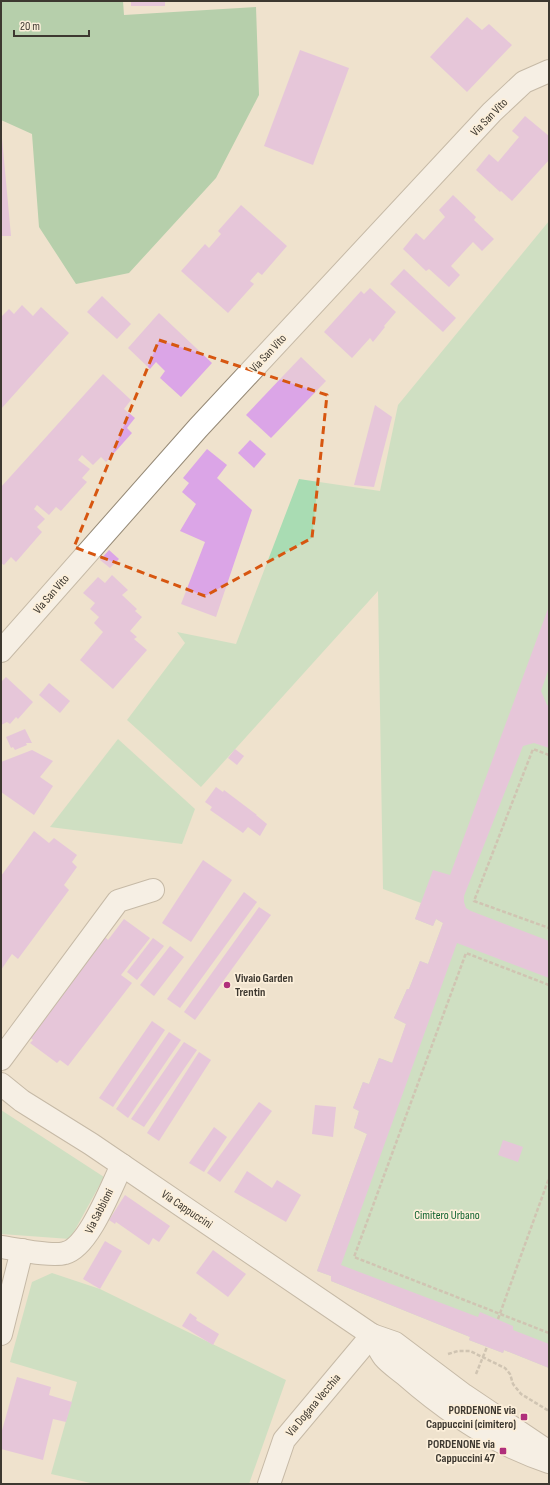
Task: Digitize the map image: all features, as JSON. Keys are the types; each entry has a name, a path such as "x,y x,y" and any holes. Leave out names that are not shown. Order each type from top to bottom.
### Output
{"street":[{"name":"Via San Vito","path":"1,651 198,428 487,118 524,82 549,72"},
{"path":"1,1059 118,901 153,890"},
{"name":"Via Cappuccini","path":"1,1084 22,1101 122,1165 372,1335 395,1343 464,1396 549,1452"},
{"name":"Via Sabbioni","path":"1,1334 11,1249 56,1254 71,1251 78,1246 92,1225 122,1165"},
{"name":"Via Cappuccini","path":"372,1335 384,1357 416,1385 441,1404 482,1430 525,1454 549,1462"},
{"name":"Via Dogana Vecchia","path":"269,1484 284,1440 372,1335"}],"path":[{"path":"549,755 532,749 474,900 549,928"},
{"path":"549,985 466,953 354,1257 549,1333"},
{"path":"498,1319 549,1178"},
{"path":"474,1380 487,1347"}],"highlighted area":[{"path":"159,340 327,395 312,538 205,596 74,547"}],"green space":[{"path":"1,1 123,1 124,15 256,7 259,95 216,178 129,273 76,284 39,227 32,134 1,120"},
{"name":"Cimitero Urbano","path":"549,221 549,1368 504,1350 503,1353 469,1340 470,1337 331,1281 331,1276 317,1271 367,1134 354,1128 359,1111 353,1108 363,1082 369,1084 379,1058 393,1063 406,1024 394,1018 407,989 409,989 420,961 428,964 443,923 436,919 433,926 415,919 421,903 383,889 378,591 201,787 127,720 185,643 177,632 236,644 299,479 380,491 398,405"},
{"path":"118,739 195,809 182,844 50,827"},
{"path":"1,1110 104,1177 70,1239 1,1234"},
{"path":"52,1273 100,1289 286,1380 249,1484 95,1484 51,1474 77,1382 10,1362 32,1282"}],"building":[{"path":"131,1 165,1 165,6 131,6"},
{"path":"467,17 482,30 489,24 512,45 467,92 430,57"},
{"path":"300,50 349,68 313,165 264,146"},
{"path":"525,116 549,136 549,160 512,201 476,170 489,154 498,162 519,137 512,131"},
{"path":"2,138 11,236 1,236"},
{"path":"453,195 476,217 474,220 494,239 482,251 473,242 451,266 460,275 449,287 429,269 426,271 403,249 416,233 424,240 445,217 439,210"},
{"path":"241,205 287,246 262,275 258,272 250,281 254,284 228,313 181,271 205,244 209,248 221,234 218,231"},
{"path":"404,269 456,318 443,332 390,284"},
{"path":"370,288 396,312 373,342 370,338 352,358 324,332 361,291 364,294"},
{"path":"102,296 131,324 117,339 87,312"},
{"path":"22,305 33,316 41,307 69,333 1,409 1,317 9,309 14,314"},
{"path":"159,313 212,363 181,397 160,378 165,371 156,362 150,369 128,348"},
{"path":"301,357 326,381 271,438 246,415"},
{"path":"103,374 131,400 124,409 135,418 127,428 132,433 106,462 101,457 93,465 82,455 78,460 90,469 82,478 87,482 61,511 56,507 49,515 37,505 34,509 45,519 37,527 42,532 16,562 11,557 4,565 1,563 1,487"},
{"path":"375,405 392,417 374,487 354,485"},
{"path":"250,440 266,454 254,468 238,453"},
{"path":"207,449 227,465 217,478 252,510 216,617 181,604 205,542 180,531 196,504 182,492 189,483 183,478"},
{"path":"109,550 119,559 110,568 100,560"},
{"path":"112,575 128,590 122,595 137,609 135,611 142,617 130,631 137,637 134,639 147,650 113,689 80,660 103,632 94,623 99,617 90,609 95,603 83,593 98,577 105,583"},
{"path":"549,606 549,668 541,691 547,705 549,706 549,748 534,743 523,746 464,896 464,902 466,908 471,911 549,941 549,978 457,943 341,1265 478,1317 480,1312 513,1326 513,1330 549,1344 549,1368 504,1350 503,1353 469,1340 470,1337 331,1281 331,1276 317,1271 367,1134 354,1128 359,1111 353,1108 363,1082 369,1084 379,1058 392,1063 406,1024 394,1018 407,989 409,989 420,961 428,964 443,923 436,919 433,926 415,919 433,870 450,875"},
{"path":"6,677 33,702 18,719 16,717 10,724 7,722 1,725 1,682"},
{"path":"49,683 70,701 60,713 39,695"},
{"path":"25,729 32,743 26,743 27,745 15,750 13,747 11,748 6,737"},
{"path":"235,749 244,756 237,765 228,758"},
{"path":"32,750 53,761 40,777 53,786 34,815 1,792 1,762"},
{"path":"216,787 223,792 224,790 267,824 260,836 248,827 243,833 210,810 212,807 205,802"},
{"path":"34,831 49,843 54,838 77,855 72,862 77,867 64,885 69,890 18,959 12,954 1,970 1,876"},
{"path":"203,860 232,880 191,942 162,923"},
{"path":"244,892 257,902 180,1008 167,999"},
{"path":"259,907 271,915 195,1020 184,1012"},
{"path":"124,919 150,938 121,975 132,983 68,1066 60,1060 57,1063 30,1043 33,1040 28,1036 104,936 108,940"},
{"path":"153,938 164,946 137,980 127,972"},
{"path":"170,946 184,957 154,996 140,985"},
{"path":"152,1021 165,1030 113,1107 99,1098"},
{"path":"169,1032 181,1040 128,1118 116,1109"},
{"path":"184,1042 197,1050 144,1127 131,1119"},
{"path":"199,1052 211,1060 159,1141 147,1133"},
{"path":"259,1102 272,1111 220,1182 207,1173"},
{"path":"315,1105 336,1107 333,1137 312,1134"},
{"path":"214,1127 227,1137 204,1172 189,1163"},
{"path":"503,1140 523,1147 518,1162 498,1155"},
{"path":"247,1171 272,1188 277,1180 301,1195 286,1222 234,1192"},
{"path":"125,1195 170,1226 159,1242 153,1238 149,1245 116,1222 115,1224 109,1220"},
{"path":"105,1241 122,1251 100,1289 83,1279"},
{"path":"213,1250 246,1274 228,1297 196,1273"},
{"path":"190,1313 197,1318 196,1320 219,1334 213,1345 182,1326"},
{"path":"17,1377 51,1387 49,1395 72,1402 66,1422 53,1419 43,1460 1,1449 1,1434"}],"place":[{"name":"Vivaio Garden Trentin","path":"227,985"},
{"name":"PORDENONE via Cappuccini (cimitero)","path":"524,1417"},
{"name":"PORDENONE via Cappuccini 47","path":"503,1451"}]}
